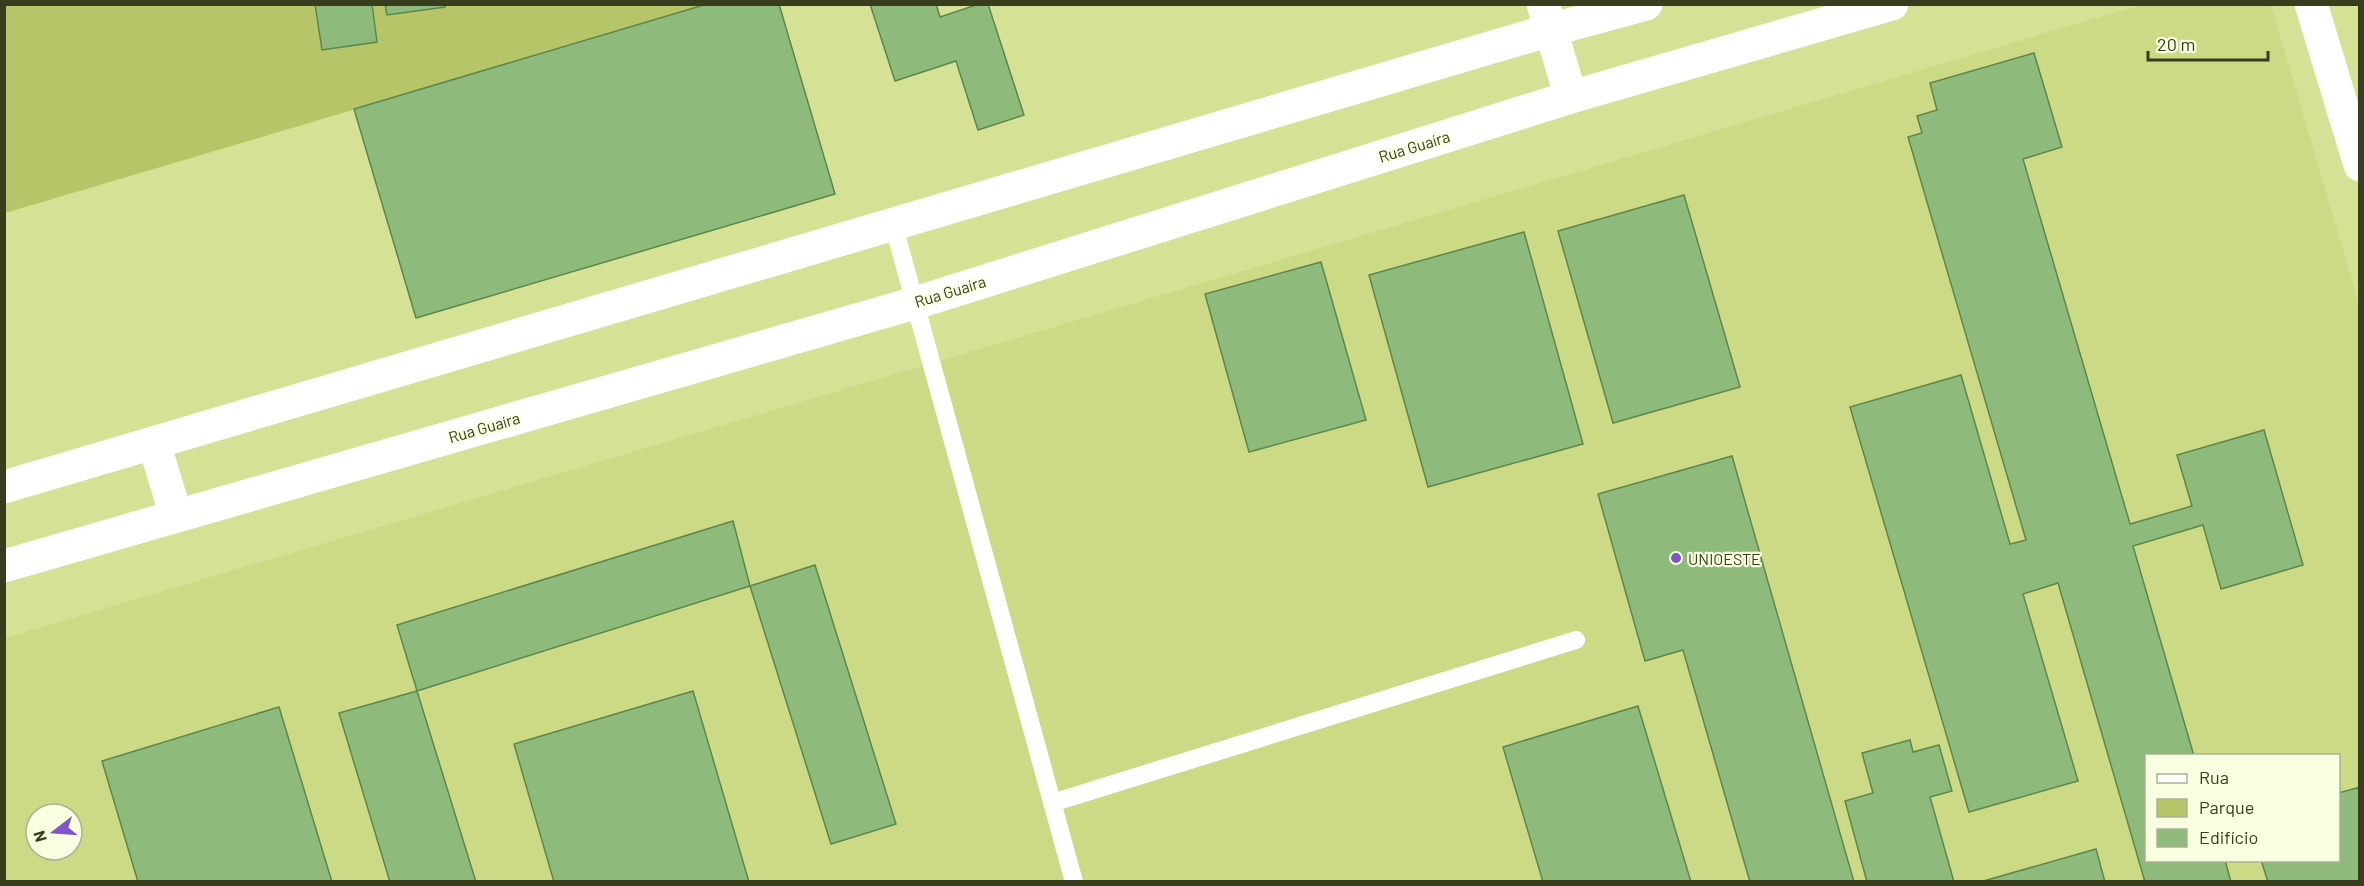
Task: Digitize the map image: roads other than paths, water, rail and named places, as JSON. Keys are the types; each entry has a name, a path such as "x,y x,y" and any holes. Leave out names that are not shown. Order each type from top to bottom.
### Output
{"street":[{"path":"4,487 893,223 1546,17 1646,4"},
{"name":"Rua Guaíra","path":"4,566 915,303 1571,98 1892,4"},
{"path":"2311,4 2360,165"},
{"path":"1546,17 1571,98"},
{"path":"154,443 176,516"}],"lane":[{"path":"893,223 1074,882"},
{"path":"1052,802 1576,640"}],"place":[{"name":"UNIOESTE","path":"1676,558"}]}
